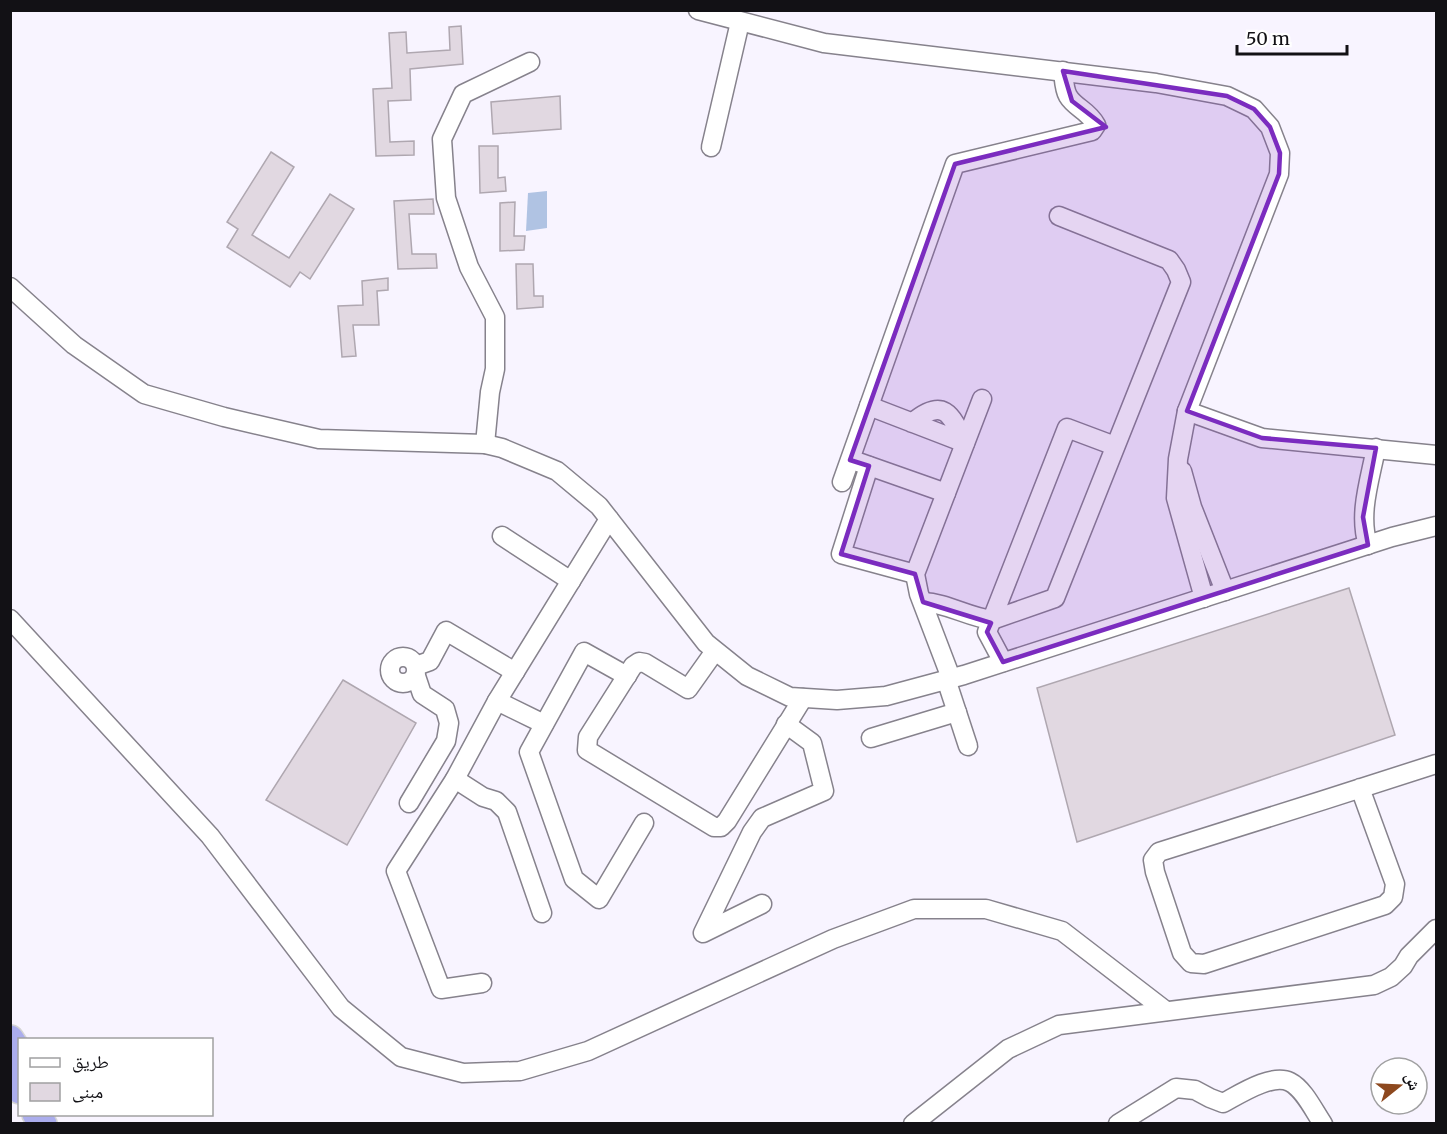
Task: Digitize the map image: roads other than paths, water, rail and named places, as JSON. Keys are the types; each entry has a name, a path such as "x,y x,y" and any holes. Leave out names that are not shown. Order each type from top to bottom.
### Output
{"street":[{"path":"698,10 824,43 1156,83 1227,96 1254,109 1270,127 1280,153 1279,174 1187,411 1178,459 1176,498 1204,598"},
{"path":"711,147 740,22"},
{"path":"485,444 490,392 495,369 495,317 469,267 447,198 442,139 463,94 530,62"},
{"path":"842,482 955,164 1092,131 1096,125 1091,116 1068,96 1063,71"},
{"path":"922,602 936,603 981,619 992,620 1055,598 1181,282 1169,260 1059,216"},
{"path":"10,286 74,345 144,394 224,417 320,439 485,444 502,448 557,471 599,506 706,643 747,676 790,697 837,700 886,696 949,679 1368,545 1436,527"},
{"path":"968,746 915,574 982,399"},
{"path":"869,406 912,423 926,411 946,412 956,423 965,443"},
{"path":"1187,411 1262,438 1437,454"},
{"path":"1003,662 987,632 1066,428 1115,446"},
{"path":"1368,545 1363,517 1376,448"},
{"path":"1178,459 1192,507 1225,591"},
{"path":"850,460 946,493"},
{"path":"869,466 840,554 915,574"},
{"path":"482,983 441,989 396,871 455,779 497,701 609,519"},
{"path":"502,536 571,581"},
{"path":"10,619 210,836 341,1008 401,1057 463,1073 520,1071 588,1051 833,939 914,909 986,909 1062,931 1166,1011"},
{"path":"409,803 446,741 449,723 445,709 422,694 416,671 430,661 446,631 515,672"},
{"path":"715,651 688,690 645,663 639,662 633,666 588,737 587,750 714,827 721,827 727,821 803,698"},
{"path":"627,676 584,652 529,752 574,879 599,899 644,823"},
{"path":"497,701 544,724"},
{"path":"871,738 957,712"},
{"path":"762,904 703,933 762,818 824,791 812,743 786,724"},
{"path":"1360,788 1395,884 1393,897 1385,905 1215,961 1204,964 1191,963 1182,953 1155,872 1153,860 1159,852 1360,788 1437,764"},
{"path":"455,779 483,797 496,801 507,812 542,913"},
{"path":"913,1124 1008,1049 1059,1025 1374,985 1391,977 1437,929"},
{"path":"1118,1124 1176,1088 1195,1089 1223,1103 1275,1079 1290,1082 1323,1124"}],"water":[{"path":"547,191 547,228 526,231 528,193"}]}
